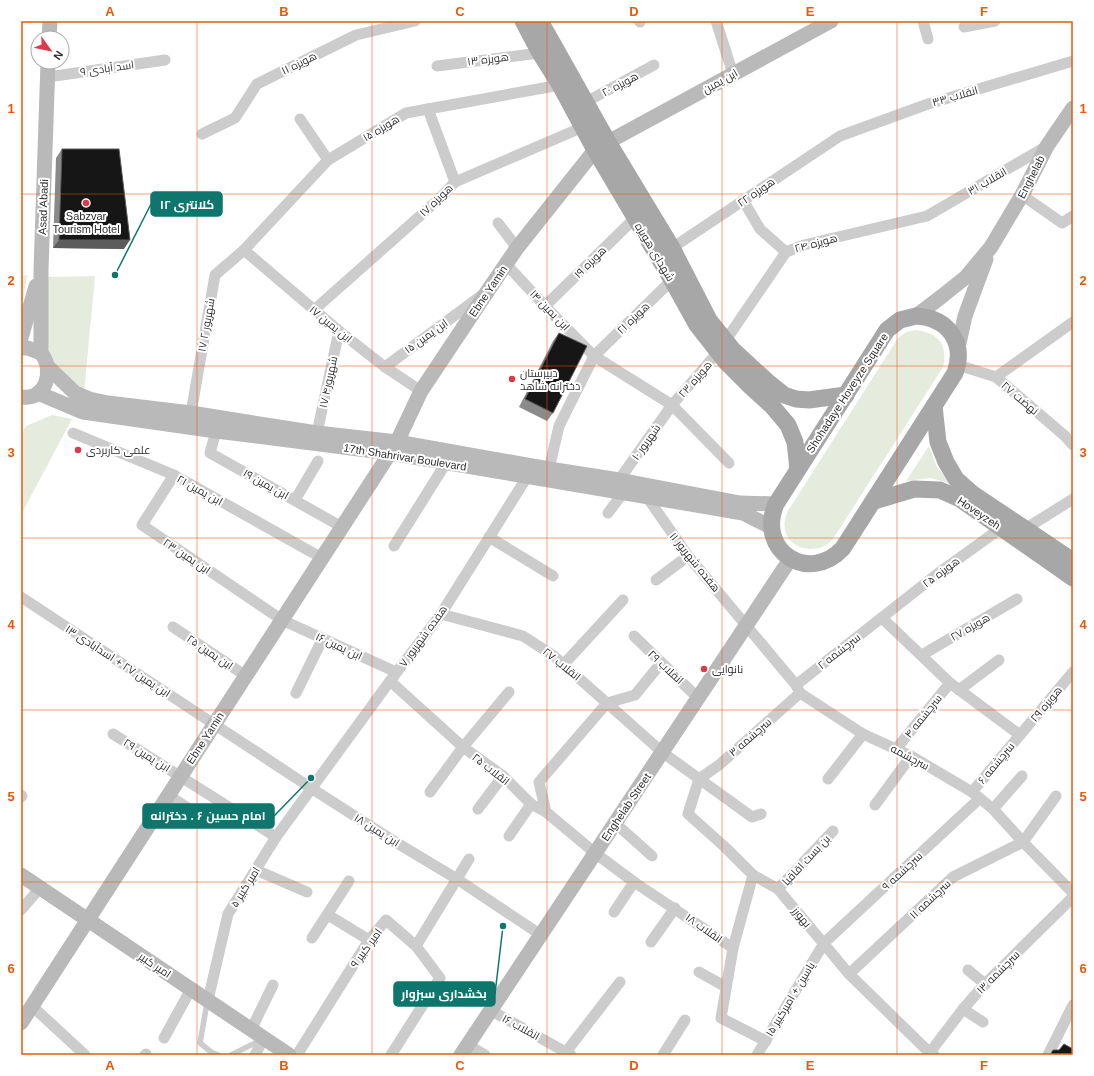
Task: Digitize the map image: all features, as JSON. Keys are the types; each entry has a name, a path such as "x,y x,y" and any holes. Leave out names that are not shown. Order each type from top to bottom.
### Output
{"main road":[{"name":"شهدای هویزه","path":"523,21 583,126 602,146 672,248 722,346 751,387 772,406 788,425 795,442 798,469"},
{"name":"شهدای هویزه","path":"540,21 586,102 602,146 635,218 672,280 696,325 722,346 738,355 784,394 796,399 809,400 846,395"},
{"name":"ابن یمین","path":"602,146 831,21"},
{"name":"Asad Abadi","path":"41,353 41,270 48,70"},
{"name":"Enghelab","path":"991,247 1022,195 1047,146 1073,108"},
{"name":"Ebne Yamin","path":"21,1023 393,448 421,391 517,248 602,146"},
{"path":"916,316 966,277 991,247"},
{"path":"771,527 772,534 779,548 791,558 799,562 815,564 823,562 844,548 955,373 958,365 958,348 965,316 991,247"},
{"path":"21,338 41,270"},
{"path":"916,316 932,318 946,327 951,333 958,348"},
{"name":"Shohadaye Hoveyze Square","path":"771,527 771,519 776,504 887,330 900,320 916,316"},
{"path":"21,348 28,348 41,353 48,368 49,375 43,388 30,396 21,412"},
{"name":"17th Shahrivar Boulevard","path":"48,368 75,393 89,399 108,403 191,413 317,433 393,448 446,463 527,477 621,486 740,503 776,504"},
{"name":"17th Shahrivar Boulevard","path":"30,396 83,412 216,431 393,448 549,469 621,486 646,497 743,513 771,527"},
{"name":"Hoveyzeh","path":"934,406 938,442 946,462 956,479 973,494 1073,561"},
{"name":"Hoveyzeh","path":"874,501 914,489 940,490 960,499 1073,578"},
{"name":"Enghelab Street","path":"464,1050 791,558"},
{"name":"امیر کبیر","path":"21,875 289,1055"}],"street":[{"name":"هویزه ۱۱","path":"202,134 235,118 257,84 356,34 415,21"},
{"path":"716,21 732,74"},
{"path":"923,21 928,39"},
{"path":"964,27 980,22 996,21"},
{"name":"هویزه ۱۳","path":"437,66 540,53"},
{"name":"اسد آبادی ۹","path":"70,67 165,60"},
{"name":"انقلاب ۳۳","path":"840,136 928,104 1073,61"},
{"name":"هویزه ۲۰","path":"586,102 654,66"},
{"name":"هویزه ۱۵","path":"244,250 328,160 406,113 560,86"},
{"path":"428,109 456,182"},
{"path":"300,119 328,160"},
{"name":"هویزه ۱۷","path":"314,310 439,199 456,182 583,126"},
{"name":"هویزه ۲۲","path":"672,248 840,136"},
{"name":"انقلاب ۳۱","path":"927,216 1047,146"},
{"path":"1022,195 1062,223 1073,216"},
{"path":"743,200 760,229 786,252"},
{"name":"هویزه ۲۴","path":"722,346 786,252 804,245 927,216"},
{"name":"هویزه ۱۹","path":"545,306 635,218"},
{"path":"498,223 517,248"},
{"name":"ابن یمین ۱۷","path":"244,250 339,332 385,367 421,391"},
{"name":"۱۷ شهریور ۲","path":"191,413 215,275 244,250"},
{"name":"ابن یمین ۱۴","path":"506,264 594,356 672,405 729,462"},
{"name":"هویزه ۲۱","path":"549,469 559,426 594,356 672,280"},
{"name":"ابن یمین ۱۵","path":"385,367 487,292"},
{"path":"996,377 1073,322"},
{"name":"۱۷ شهریور۴","path":"317,433 339,332"},
{"name":"هویزه ۲۳","path":"672,405 722,346"},
{"name":"نهضت ۲۷","path":"958,365 996,377 1069,433 1073,445"},
{"name":"شهریور ۱۰","path":"608,513 621,486 672,405"},
{"name":"ابن یمین ۱۹","path":"216,431 210,454 342,527"},
{"name":"ابن یمین ۲۱","path":"73,433 174,475 322,558"},
{"path":"294,500 318,461"},
{"path":"394,546 446,463"},
{"name":"ابن یمین ۲۳","path":"174,475 142,525 282,620"},
{"name":"هفده شهریور ۷","path":"311,788 440,614 527,477"},
{"name":"هفده شهریور ۱۱","path":"646,497 688,556 747,625"},
{"path":"1025,529 1073,499"},
{"name":"هویزه ۲۵","path":"882,618 1001,528"},
{"path":"489,537 553,576"},
{"path":"656,580 688,556"},
{"name":"ابن یمین ۲۷ + اسدآبادی ۱۳","path":"21,597 214,724"},
{"name":"هویزه ۲۷","path":"922,655 1018,599"},
{"path":"564,664 623,600"},
{"name":"انقلاب ۲۷","path":"440,614 524,636 564,664 662,752 699,780 752,817 762,814"},
{"path":"882,618 955,687 1020,735"},
{"name":"سرچشمه ۲","path":"798,689 882,618"},
{"name":"ابن یمین ۱۶","path":"282,620 323,638 393,677"},
{"name":"سرچشمه","path":"747,625 798,689 863,734 911,756 976,795 993,809 1073,893"},
{"name":"ابن یمین ۲۵","path":"173,627 246,676"},
{"name":"انقلاب ۲۹","path":"634,636 698,698"},
{"path":"296,693 323,638"},
{"name":"سرچشمه ۴","path":"896,749 955,687 999,660"},
{"path":"546,812 539,782 607,703 635,695 661,663"},
{"name":"هویزه ۲۹","path":"1020,735 1073,672"},
{"name":"انقلاب ۲۵","path":"393,677 463,747 503,776 531,804 546,812 595,853"},
{"name":"سرچشمه ۳","path":"699,780 719,765 798,689"},
{"path":"430,792 463,747 509,692"},
{"name":"ابن یمین ۱۸","path":"214,724 392,840 457,878 541,935"},
{"name":"ابن یمین ۲۹","path":"113,734 276,837"},
{"path":"828,779 863,734"},
{"name":"سرچشمه ۶","path":"976,795 1020,735"},
{"path":"875,805 911,756"},
{"path":"478,809 503,776"},
{"path":"993,809 1022,776"},
{"name":"بهورز","path":"699,780 688,814 726,848 753,875 778,889 849,974 931,1054"},
{"name":"امیر کبیر ۵","path":"208,1000 228,914 276,837 311,788"},
{"name":"سرچشمه ۹","path":"824,943 976,795"},
{"path":"168,796 205,819"},
{"path":"1023,842 1056,796"},
{"path":"509,836 531,804"},
{"path":"615,824 652,856"},
{"name":"بن بست اقاقیا","path":"778,889 833,831"},
{"name":"سرچشمه ۱۱","path":"849,974 953,877 1023,842"},
{"name":"انقلاب ۱۸","path":"595,853 634,882 733,948 721,1018 766,1040"},
{"path":"391,1055 440,978 416,946 469,859"},
{"path":"256,870 307,892"},
{"path":"733,948 753,875"},
{"path":"312,938 349,881"},
{"path":"614,912 634,882"},
{"path":"21,910 40,888"},
{"name":"سرچشمه ۱۳","path":"931,1054 962,1009 985,984 1073,897"},
{"path":"651,942 675,908"},
{"path":"328,915 369,940"},
{"name":"امیر کبیر ۹","path":"297,1055 369,940 386,920 416,946"},
{"name":"یاسین + امیرکبیر ۱۵","path":"757,1055 824,943"},
{"path":"968,970 985,984"},
{"path":"699,972 726,987"},
{"path":"569,1053 620,982"},
{"path":"255,1055 258,1034 273,985"},
{"path":"164,1038 192,989"},
{"path":"1048,1055 1073,1004"},
{"path":"32,1006 85,1055"},
{"path":"962,1009 983,1022"},
{"name":"انقلاب ۱۶","path":"490,1010 569,1053"},
{"path":"663,1055 685,1020"},
{"path":"464,1050 485,1055"}],"lane":[{"path":"208,1000 200,1043 211,1052 218,1055"},
{"path":"231,1055 258,1034"}],"shaded area":[{"path":"27,275 21,313 21,276"},
{"path":"95,276 84,393 50,363 47,336 46,277"},
{"path":"916,330 931,334 940,341 944,352 943,367 833,539 826,545 817,548 809,549 800,547 793,543 788,537 785,529 785,519 788,511 898,338 906,332"},
{"path":"52,415 72,419 23,511 21,510 21,434 26,426"},
{"path":"929,446 936,465 949,483 931,478 906,481"}],"building":[{"name":"Sabzvar Tourism Hotel","path":"62,149 119,149 130,240 59,240"},
{"path":"559,333 587,346 553,413 525,399"},
{"path":"1064,1044 1073,1049 1073,1055 1050,1055 1053,1050 1059,1050"}],"place":[{"name":"Sabzvar Tourism Hotel","path":"86,203"},
{"name":"کلانتری ۱۲","path":"115,275"},
{"name":"دبیرستان دخترانه شاهد","path":"512,379"},
{"name":"علمی کاربردی","path":"78,450"},
{"name":"نانوایی","path":"704,669"},
{"name":"امام حسین ۶ . دخترانه","path":"311,778"},
{"name":"بخشداری سبزوار","path":"503,926"}]}
